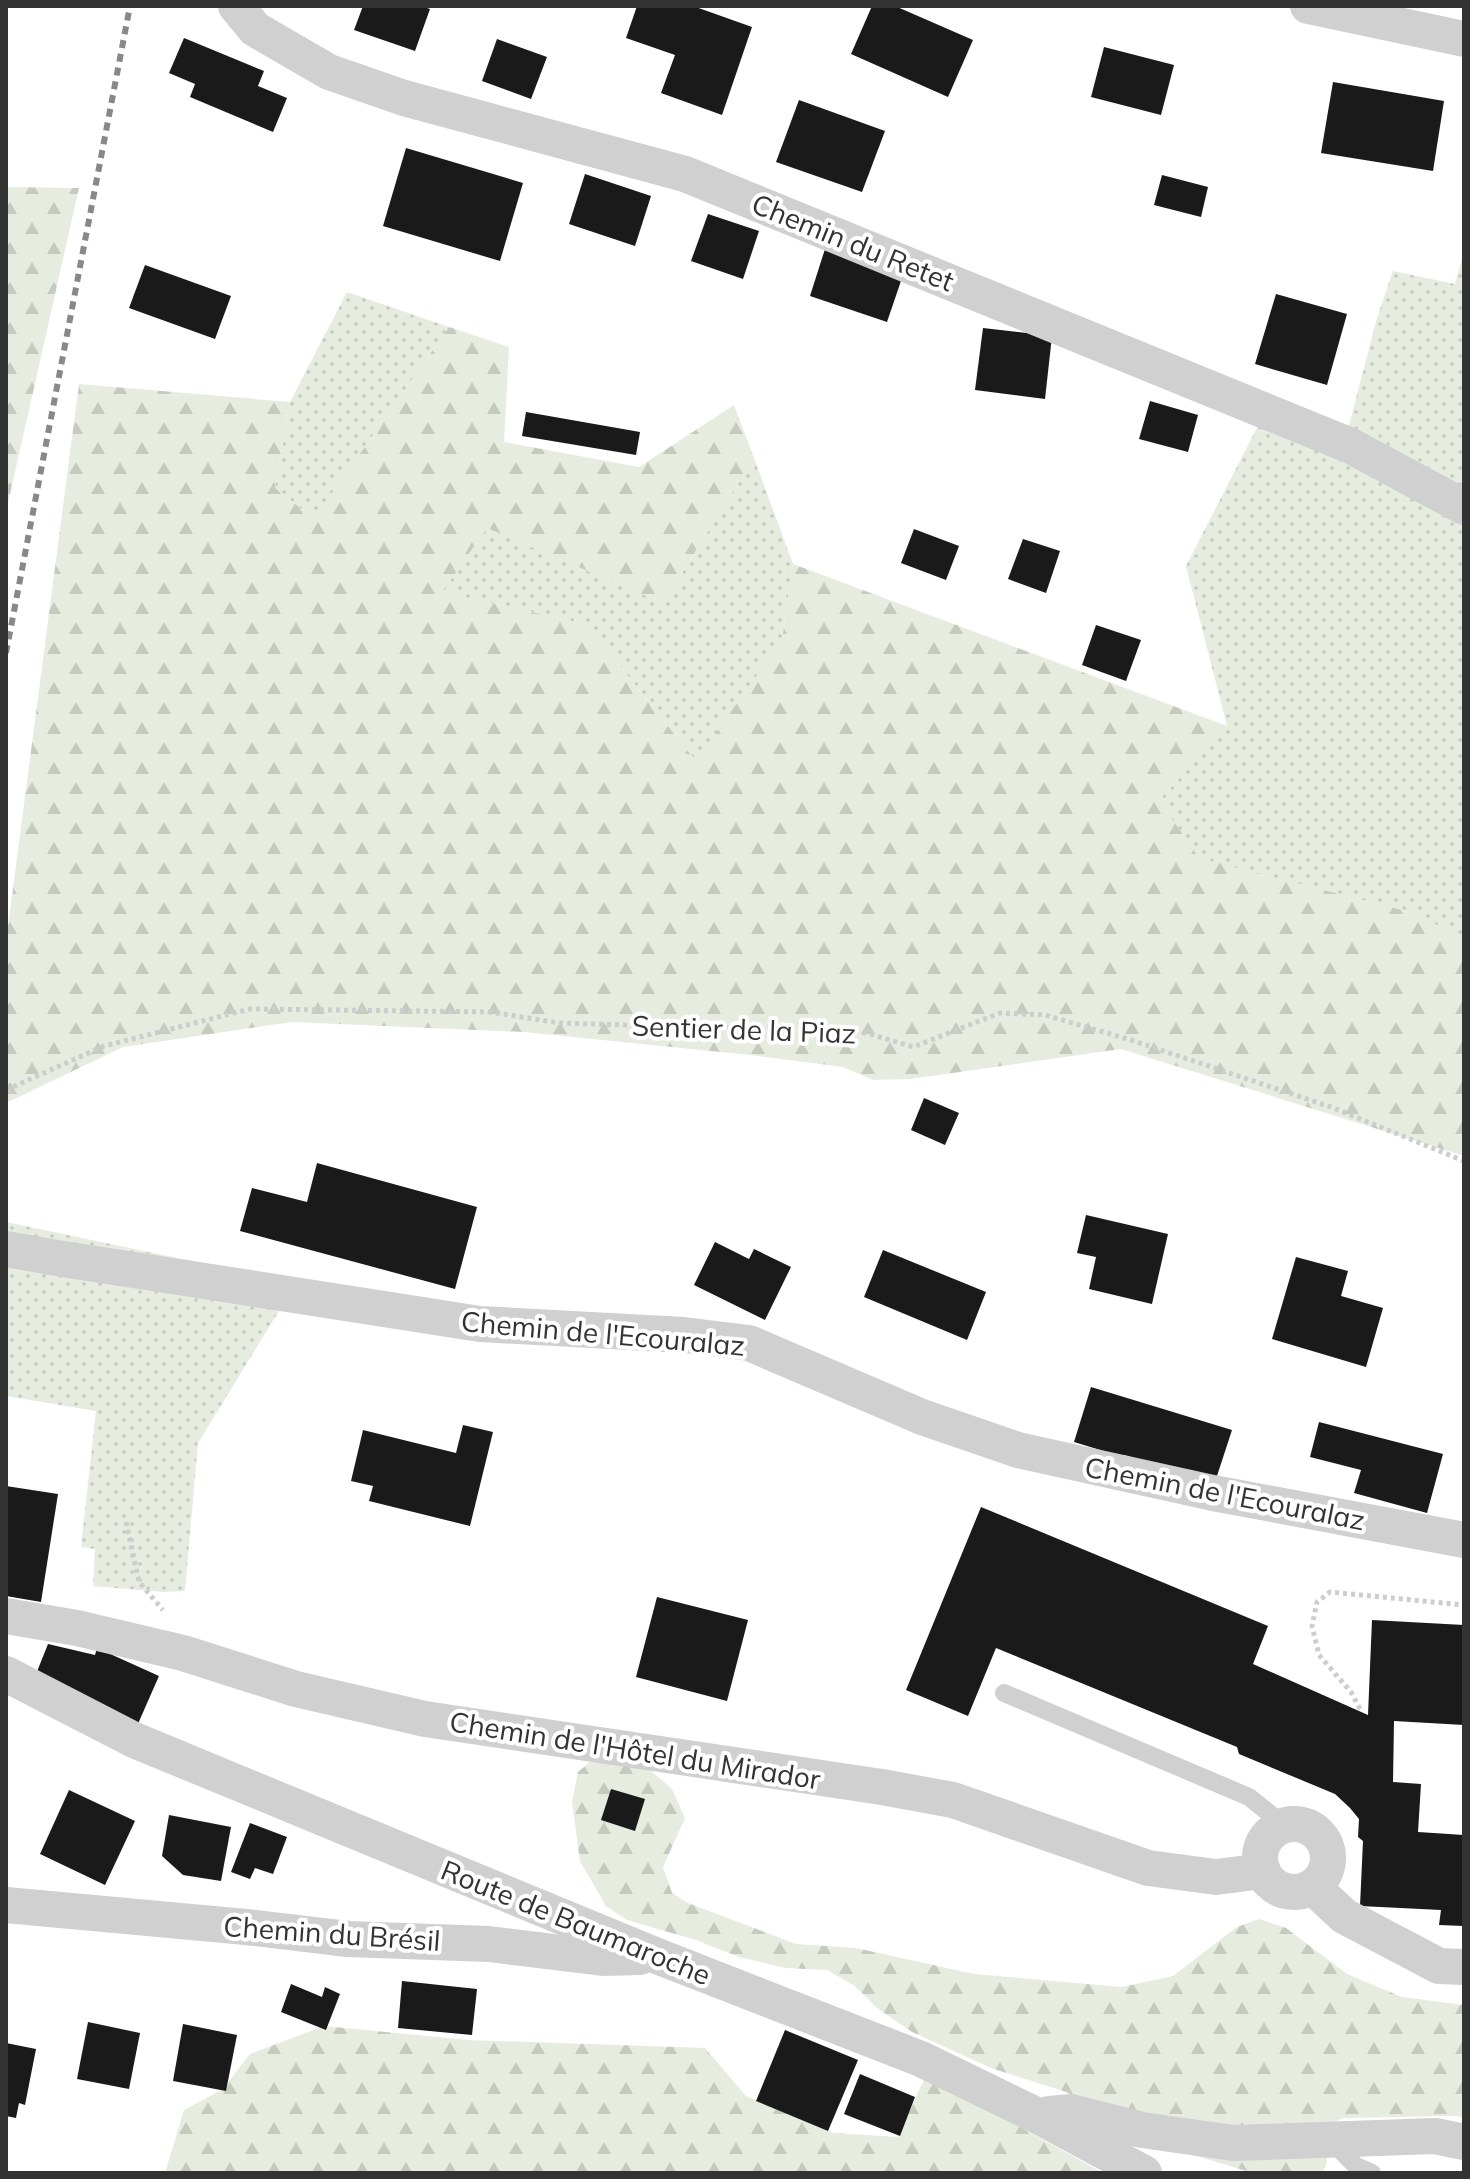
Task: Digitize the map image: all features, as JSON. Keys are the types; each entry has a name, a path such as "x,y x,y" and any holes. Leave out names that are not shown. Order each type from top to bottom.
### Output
{"street":[{"name":"Chemin du Retet","path":"236,6 255,29 329,72 404,98 685,174 1351,446 1464,507"},
{"path":"1308,6 1464,39"},
{"name":"Chemin de l'Ecouralaz","path":"6,1249 480,1324 684,1335 749,1343 922,1417 1018,1450 1213,1493 1464,1540"},
{"name":"Chemin de l'Hôtel du Mirador","path":"6,1616 77,1628 183,1653 296,1689 425,1719 953,1800 1148,1868 1216,1877 1263,1871"},
{"name":"Route de Baumaroche","path":"6,1674 134,1740 657,1956 921,2059 1036,2115 1144,2173"},
{"path":"1284,1825 1306,1826 1323,1838 1329,1859 1327,1870 1313,1887 1295,1892 1285,1891 1268,1880 1263,1871 1261,1849 1274,1830 1284,1825"},
{"path":"1313,1887 1344,1916 1439,1966 1464,1967"},
{"name":"Chemin du Brésil","path":"6,1905 348,1939 489,1944 603,1958 657,1956"},
{"path":"1036,2115 1071,2112 1142,2130 1233,2143 1435,2136 1464,2142"}],"lane":[{"path":"1004,1693 1249,1797 1284,1825"},
{"path":"1329,2139 1356,2166 1372,2173"}],"path":[{"name":"Sentier de la Piaz","path":"6,1090 104,1046 250,1009 490,1012 559,1023 724,1028 826,1026 870,1034 913,1047 1000,1013 1045,1015 1131,1040 1331,1107 1464,1161"},
{"path":"126,1522 139,1582 163,1610"},
{"path":"1360,1709 1351,1692 1319,1655 1312,1626 1317,1602 1330,1592 1464,1605"}],"green space":[{"path":"6,187 79,188 6,512"},
{"path":"1464,252 1464,937 1402,910 1199,859 1159,800 1227,726 1186,566 1263,416 1348,429 1377,318 1393,271 1455,284"},
{"path":"347,292 449,327 314,519 275,488 290,402"},
{"path":"449,327 509,347 504,442 639,467 734,405 754,458 663,603 487,528 442,592 586,624 696,761 782,640 793,564 1227,726 1159,800 1199,858 1402,910 1464,937 1464,1156 1121,1049 910,1079 873,1080 843,1067 524,1032 292,1022 123,1047 6,1103 6,942 79,384 290,402 275,488 314,519"},
{"path":"754,458 793,564 782,640 697,762 586,624 441,592 487,528 663,603"},
{"path":"6,1222 296,1283 198,1443 185,1591 93,1586 95,1549 81,1547 96,1411 6,1396"},
{"path":"592,1760 643,1764 672,1789 685,1818 663,1867 672,1893 688,1903 796,1944 856,1948 974,1974 1122,1987 1173,1976 1237,1927 1259,1919 1286,1928 1347,1974 1402,1997 1464,2005 1464,2117 1344,2118 1332,2123 1326,2166 1321,2173 1253,2173 1163,2146 1066,2092 991,2068 912,2032 877,2008 855,1986 827,1970 786,1968 739,1957 696,1940 627,1920 606,1906 580,1861 572,1802 578,1772"},
{"path":"324,2026 468,2040 705,2048 746,2096 833,2133 898,2137 926,2075 1103,2173 165,2173 184,2110 223,2089 250,2054"}],"building":[{"path":"363,6 421,6 430,9 415,51 354,30"},
{"path":"637,6 693,6 752,27 722,115 661,93 675,55 626,38"},
{"path":"872,6 895,6 973,40 948,97 851,54"},
{"path":"184,38 264,71 258,86 287,98 273,132 190,97 195,84 169,73"},
{"path":"497,39 547,57 531,99 482,81"},
{"path":"1104,47 1174,65 1161,115 1091,97"},
{"path":"1333,82 1444,101 1433,171 1321,153"},
{"path":"799,100 885,131 862,192 776,162"},
{"path":"406,148 523,183 500,261 383,226"},
{"path":"585,174 651,196 635,246 569,224"},
{"path":"1162,175 1208,187 1201,217 1154,205"},
{"path":"708,214 759,231 743,279 691,261"},
{"path":"825,249 903,275 887,322 810,296"},
{"path":"145,265 231,296 215,339 129,308"},
{"path":"1276,294 1347,314 1327,385 1255,364"},
{"path":"983,328 1052,336 1045,399 975,390"},
{"path":"1150,401 1198,415 1188,452 1139,439"},
{"path":"526,412 640,432 636,455 522,436"},
{"path":"914,529 959,546 946,580 901,563"},
{"path":"1023,539 1060,551 1046,593 1008,579"},
{"path":"1096,625 1141,640 1126,681 1082,665"},
{"path":"924,1098 959,1113 945,1145 911,1130"},
{"path":"317,1163 477,1207 455,1289 240,1231 252,1188 307,1202"},
{"path":"1086,1215 1168,1234 1152,1304 1089,1289 1096,1257 1077,1253"},
{"path":"715,1242 749,1259 754,1249 791,1267 765,1320 694,1285"},
{"path":"883,1250 986,1292 967,1340 864,1297"},
{"path":"1296,1257 1348,1271 1341,1296 1383,1308 1366,1367 1272,1339"},
{"path":"1091,1387 1232,1430 1215,1482 1074,1442"},
{"path":"1319,1422 1443,1454 1427,1513 1354,1493 1361,1470 1310,1457"},
{"path":"463,1425 493,1432 470,1526 369,1501 373,1486 351,1481 363,1430 456,1453"},
{"path":"6,1486 58,1494 41,1602 6,1596"},
{"path":"981,1507 1268,1626 1253,1664 1368,1715 1372,1620 1464,1625 1464,1725 1394,1721 1393,1782 1421,1784 1418,1832 1464,1835 1464,1926 1439,1925 1441,1910 1360,1906 1363,1841 1358,1837 1359,1819 1335,1794 1239,1754 1237,1747 996,1648 968,1716 906,1690"},
{"path":"657,1597 748,1620 727,1701 636,1677"},
{"path":"48,1644 95,1655 97,1648 159,1676 137,1726 36,1674"},
{"path":"611,1789 645,1799 635,1831 601,1820"},
{"path":"69,1790 135,1821 105,1885 40,1854"},
{"path":"169,1815 231,1827 221,1881 183,1875 162,1856"},
{"path":"250,1823 287,1837 273,1874 255,1868 250,1879 231,1872"},
{"path":"402,1981 477,1989 472,2035 398,2028"},
{"path":"291,1984 322,1997 325,1987 340,1994 326,2030 281,2012"},
{"path":"88,2022 140,2033 129,2089 77,2079"},
{"path":"183,2024 237,2035 226,2091 173,2081"},
{"path":"785,2030 858,2060 828,2131 756,2101"},
{"path":"6,2043 36,2049 25,2105 19,2103 16,2118 6,2116"},
{"path":"860,2074 915,2097 900,2136 844,2114"}],"railway":[{"path":"6,653 130,6"}]}
